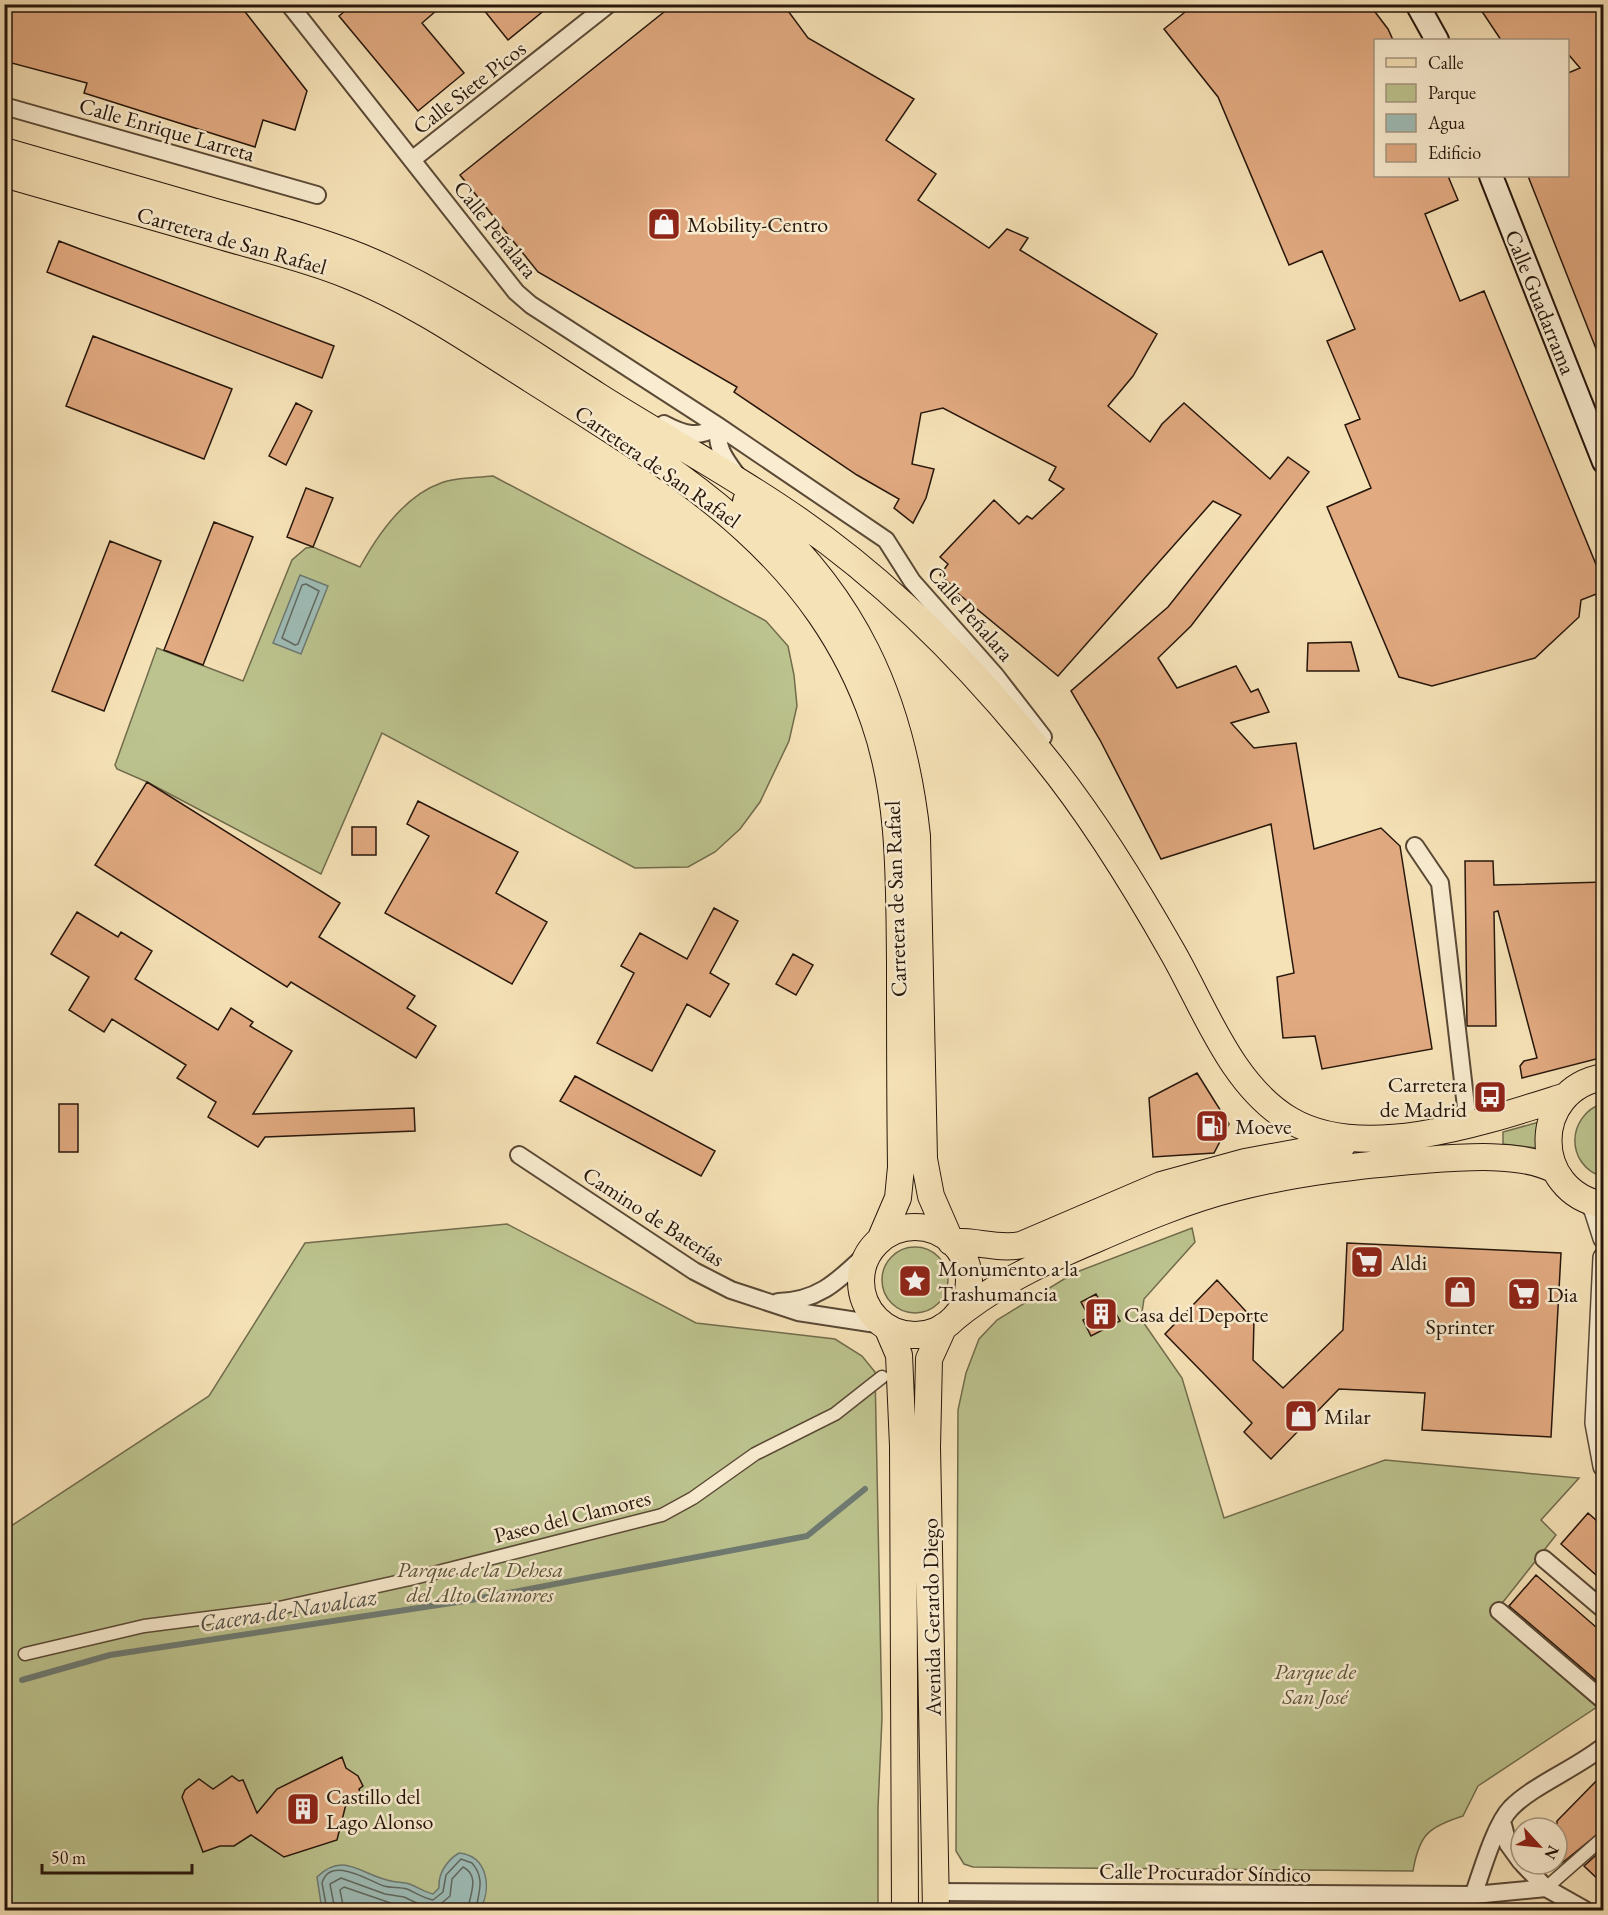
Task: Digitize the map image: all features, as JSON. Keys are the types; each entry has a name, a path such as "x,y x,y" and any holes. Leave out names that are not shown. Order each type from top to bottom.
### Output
{"main road":[{"path":"1417,4 1436,39"},
{"name":"Carretera de San Rafael","path":"4,152 304,237 356,255 436,295 798,520 862,569 956,656 1049,762 1132,885 1233,1060 1279,1113 1315,1131 1344,1137 1388,1138 1468,1124 1566,1096 1580,1085 1604,1077"},
{"name":"Carretera de San Rafael","path":"4,174 328,268 403,301 515,369 674,473 747,529 797,580 839,643 864,695 879,738 894,813 900,898 901,1167 898,1198 876,1244"},
{"name":"Calle Guadarrama","path":"1491,177 1604,462"},
{"name":"Carretera de San Rafael","path":"637,422 740,496 795,547 842,607 882,683 905,757 918,836 922,1099 926,1172 937,1212 951,1242"},
{"path":"1566,1096 1554,1115 1548,1133 1549,1153 1555,1170 1569,1189 1596,1203"},
{"path":"951,1242 974,1241 999,1247 1021,1245 1161,1185 1300,1150 1388,1138"},
{"path":"948,1323 963,1304 968,1280 965,1262 951,1242 935,1232 916,1227 897,1230 876,1244 864,1266 861,1286 867,1305 885,1326 901,1333 916,1335 948,1323 998,1287 1066,1252 1173,1208 1236,1188 1332,1170 1452,1158 1513,1160 1555,1170"},
{"name":"Avenida Gerardo Diego","path":"936,1901 928,1424 929,1359 948,1323"},
{"name":"Avenida Gerardo Diego","path":"885,1326 899,1355 903,1446 905,1911"}],"street":[{"name":"Calle Peñalara","path":"289,4 509,283 531,305 718,426 886,540 912,581 995,675 1042,736 1114,842 1132,885"},
{"name":"Calle Siete Picos","path":"413,159 609,4"},
{"name":"Calle Enrique Larreta","path":"4,106 317,195"},
{"path":"555,369 679,432 705,435 718,426"},
{"path":"718,426 717,440 720,450 748,489"},
{"path":"1415,846 1440,882 1468,1124"},
{"name":"Camino de Baterías","path":"519,1155 711,1281 742,1294 798,1312 885,1326"},
{"path":"1596,1203 1604,1238"},
{"name":"Camino de Baterías","path":"771,1302 801,1300 820,1293 876,1244"},
{"path":"1604,1258 1596,1423 1597,1443 1604,1466"},
{"name":"Paseo del Clamores","path":"26,1654 144,1626 293,1605 410,1579 662,1515 693,1498 755,1454 835,1414 882,1377"},
{"path":"1544,1559 1604,1610"},
{"path":"1499,1611 1604,1701"},
{"path":"1471,1903 1502,1821 1518,1802 1573,1769 1604,1746"},
{"path":"1502,1821 1509,1845"},
{"path":"1546,1888 1604,1837"},
{"path":"1534,1876 1546,1888 1586,1911"},
{"name":"Calle Procurador Síndico","path":"936,1901 1471,1903 1546,1888"}],"green space":[{"path":"493,476 766,621 788,646 797,706 789,741 760,802 740,829 715,852 688,867 635,868 382,733 321,874 147,782 117,769 115,765 157,648 243,681 292,560 306,548 313,547 360,567 384,529 415,497 447,481"},
{"path":"1603,1103 1603,1177 1591,1171 1582,1162 1575,1140 1582,1118 1591,1109"},
{"path":"1539,1122 1537,1148 1503,1144 1503,1132"},
{"name":"Parque de la Dehesa del Alto Clamores","path":"507,1224 696,1323 835,1339 862,1356 875,1372 882,1718 878,1808 878,1910 5,1910 5,1530 209,1396 305,1243"},
{"name":"Parque de San José","path":"1192,1228 1195,1242 1144,1299 1141,1319 1182,1378 1224,1518 1385,1460 1579,1478 1541,1520 1556,1535 1492,1616 1597,1707 1478,1786 1463,1816 1441,1824 1427,1834 1418,1849 1413,1871 973,1867 964,1864 956,1851 958,1410 966,1373 979,1339 997,1320 1074,1273"},
{"path":"909,1247 921,1247 933,1252 943,1262 948,1280 946,1293 933,1308 921,1313 909,1313 897,1308 887,1298 882,1286 882,1274 887,1262 897,1252"}],"water":[{"path":"300,575 328,586 301,654 273,643"},
{"path":"459,1853 469,1855 476,1860 485,1874 486,1892 480,1910 322,1910 317,1877 335,1866 351,1866 377,1877 409,1884 433,1894 439,1888 444,1868"}],"building":[{"path":"4,4 239,4 307,91 295,130 263,120 255,147 84,93 87,83 4,61"},
{"path":"353,4 444,4 422,23 464,73 418,111 339,16"},
{"path":"479,4 552,4 508,40"},
{"path":"674,4 783,4 808,38 914,99 886,140 936,174 918,200 989,248 1007,229 1028,238 1020,250 1157,334 1133,376 1108,406 1150,442 1162,424 1184,403 1270,479 1288,457 1309,472 1191,626 1158,658 1177,688 1236,666 1251,692 1258,689 1269,712 1231,723 1254,748 1296,743 1314,849 1381,828 1400,846 1432,1049 1322,1069 1315,1036 1283,1038 1277,977 1294,973 1271,824 1161,859 1100,740 1071,691 1168,607 1241,515 1213,501 1058,676 955,591 957,590 940,575 948,564 940,557 994,500 1019,524 1027,516 1032,519 1064,489 1049,480 1056,467 943,408 921,413 912,464 934,469 926,498 913,523 894,508 899,499 857,475 734,392 737,387 538,272 460,175"},
{"path":"1195,4 1369,4 1388,29 1393,39 1374,39 1374,177 1448,177 1458,200 1425,214 1460,301 1484,291 1604,584 1604,591 1581,600 1579,617 1535,658 1432,686 1399,677 1327,507 1371,488 1345,425 1360,419 1327,341 1355,329 1322,251 1289,265 1218,97 1164,29"},
{"path":"1477,4 1604,4 1604,369 1528,177 1569,177 1569,73 1580,68 1569,55 1569,39 1500,39"},
{"path":"59,241 334,346 322,378 47,272"},
{"path":"93,336 232,389 204,459 66,406"},
{"path":"296,403 312,411 286,465 269,456"},
{"path":"306,488 333,498 313,547 287,537"},
{"path":"214,522 253,537 203,665 164,650"},
{"path":"110,541 161,561 104,711 52,691"},
{"path":"1351,642 1359,671 1307,671 1308,643"},
{"path":"147,782 340,903 319,937 415,996 407,1008 436,1026 416,1058 291,982 287,987 95,865"},
{"path":"418,801 518,852 496,893 547,922 512,984 385,913 429,836 407,824"},
{"path":"352,827 376,827 376,855 352,855"},
{"path":"1465,861 1493,861 1494,885 1604,882 1604,1057 1522,1078 1520,1066 1524,1061 1537,1058 1498,911 1494,912 1496,1026 1467,1026"},
{"path":"714,908 738,921 710,973 729,984 710,1017 687,1004 652,1071 597,1043 634,973 621,966 640,933 687,959"},
{"path":"77,912 118,937 121,932 152,951 135,979 218,1030 231,1008 253,1022 250,1026 292,1051 253,1114 414,1108 415,1131 265,1137 258,1147 208,1117 216,1102 177,1078 186,1065 112,1019 104,1032 69,1010 89,977 51,954"},
{"path":"793,954 813,965 796,995 776,984"},
{"path":"1197,1073 1229,1124 1214,1153 1153,1157 1149,1098"},
{"path":"575,1076 715,1151 701,1176 560,1101"},
{"path":"59,1104 78,1104 78,1152 59,1152"},
{"path":"1347,1243 1561,1253 1551,1437 1422,1430 1425,1393 1339,1389 1271,1459 1244,1432 1252,1423 1165,1334 1217,1280 1254,1320 1253,1360 1283,1388 1343,1330"},
{"name":"Casa del Deporte","path":"1096,1294 1105,1310 1112,1306 1120,1321 1091,1336 1083,1320 1089,1317 1081,1302"},
{"path":"1588,1513 1604,1527 1604,1582 1561,1544"},
{"path":"1536,1575 1604,1634 1604,1687 1509,1606"},
{"name":"Castillo del Lago Alonso","path":"342,1757 346,1768 358,1776 363,1786 359,1789 362,1798 346,1804 337,1840 284,1857 251,1835 234,1846 220,1846 203,1852 182,1797 185,1790 199,1779 213,1789 232,1776 239,1781 243,1780 257,1813 277,1789"},
{"path":"1604,1773 1604,1829 1569,1857 1569,1816 1562,1816"},
{"path":"1604,1848 1604,1885 1584,1866"}],"waterway":[{"name":"Cacera de Navalcaz","path":"22,1680 110,1655 471,1600 807,1536 865,1489"}],"place":[{"name":"Mobility-Centro","path":"664,224"},
{"name":"Carretera de Madrid","path":"1490,1097"},
{"name":"Moeve","path":"1212,1126"},
{"name":"Aldi","path":"1367,1262"},
{"name":"Monumento a la Trashumancia","path":"915,1281"},
{"name":"Sprinter","path":"1460,1292"},
{"name":"Dia","path":"1524,1294"},
{"name":"Casa del Deporte","path":"1101,1314"},
{"name":"Milar","path":"1301,1416"},
{"name":"Castillo del Lago Alonso","path":"303,1809"}]}
